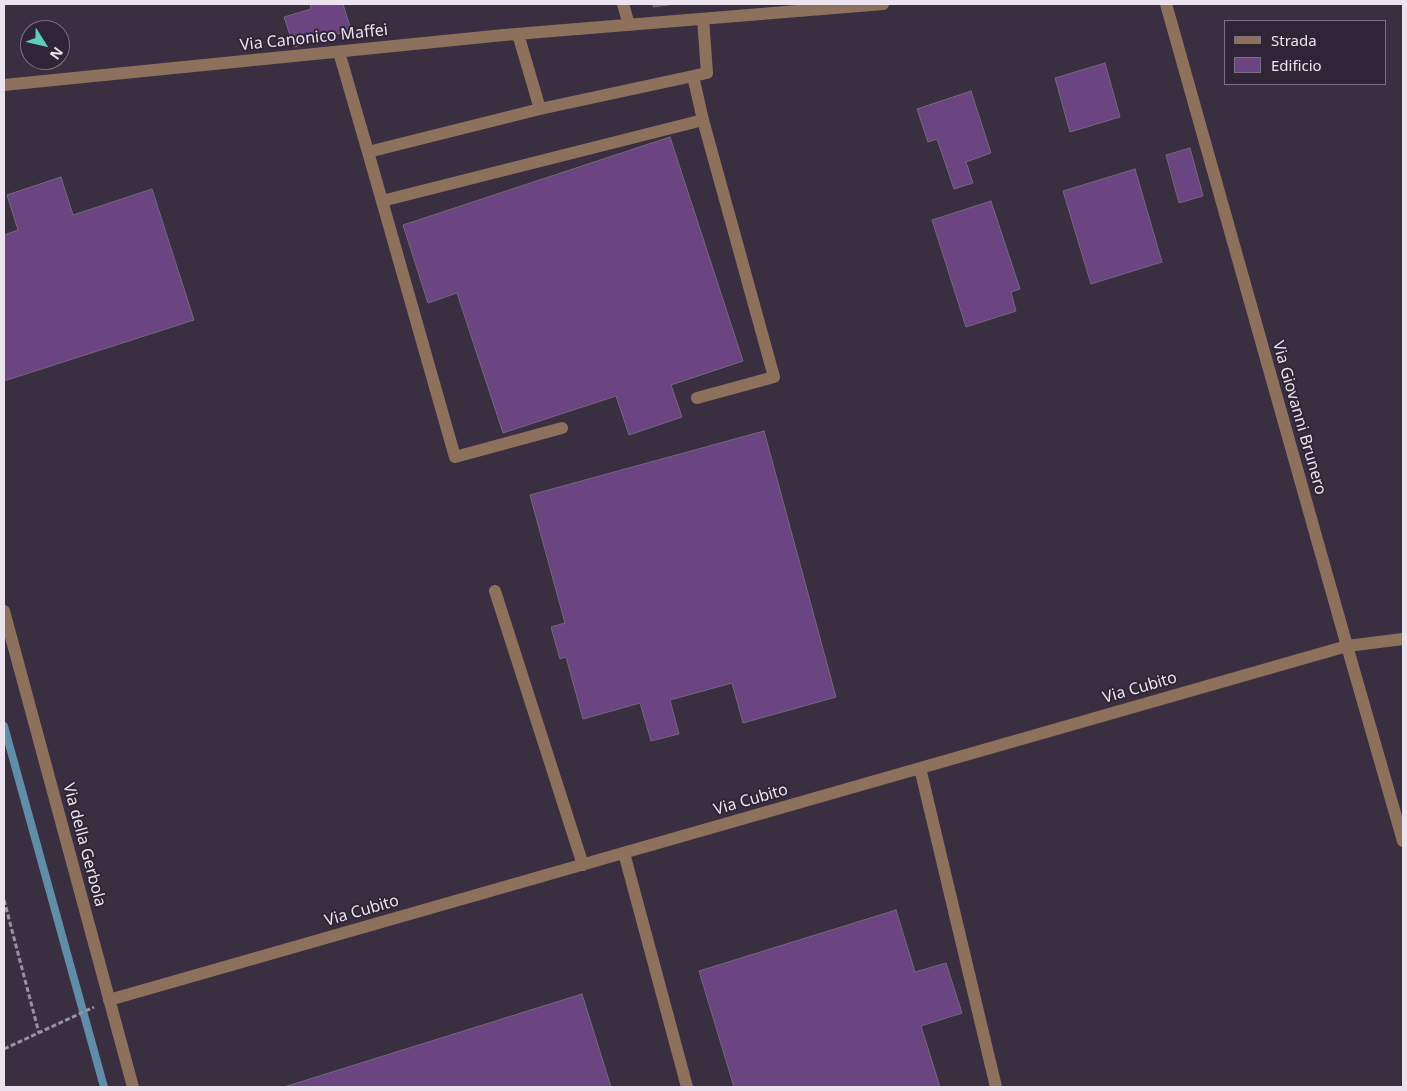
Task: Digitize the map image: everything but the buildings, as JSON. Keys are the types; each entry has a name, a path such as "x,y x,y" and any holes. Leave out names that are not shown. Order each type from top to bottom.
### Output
{"street":[{"path":"623,4 629,25"},
{"name":"Via Canonico Maffei","path":"4,85 518,34 883,4"},
{"name":"Via Giovanni Brunero","path":"1166,4 1346,646 1403,841"},
{"path":"368,152 540,109 707,73 702,19"},
{"path":"518,34 540,109"},
{"path":"339,52 454,457 562,428"},
{"path":"692,76 774,377 696,398"},
{"path":"382,201 703,120"},
{"path":"495,590 583,865"},
{"name":"Via della Gerbola","path":"4,611 133,1087"},
{"name":"Via Cubito","path":"109,1000 1346,646 1403,638"},
{"path":"920,768 996,1087"},
{"path":"624,853 688,1087"}],"path":[{"path":"4,900 40,1033"},
{"path":"4,1049 93,1007"}],"waterway":[{"path":"4,726 104,1087"}]}
